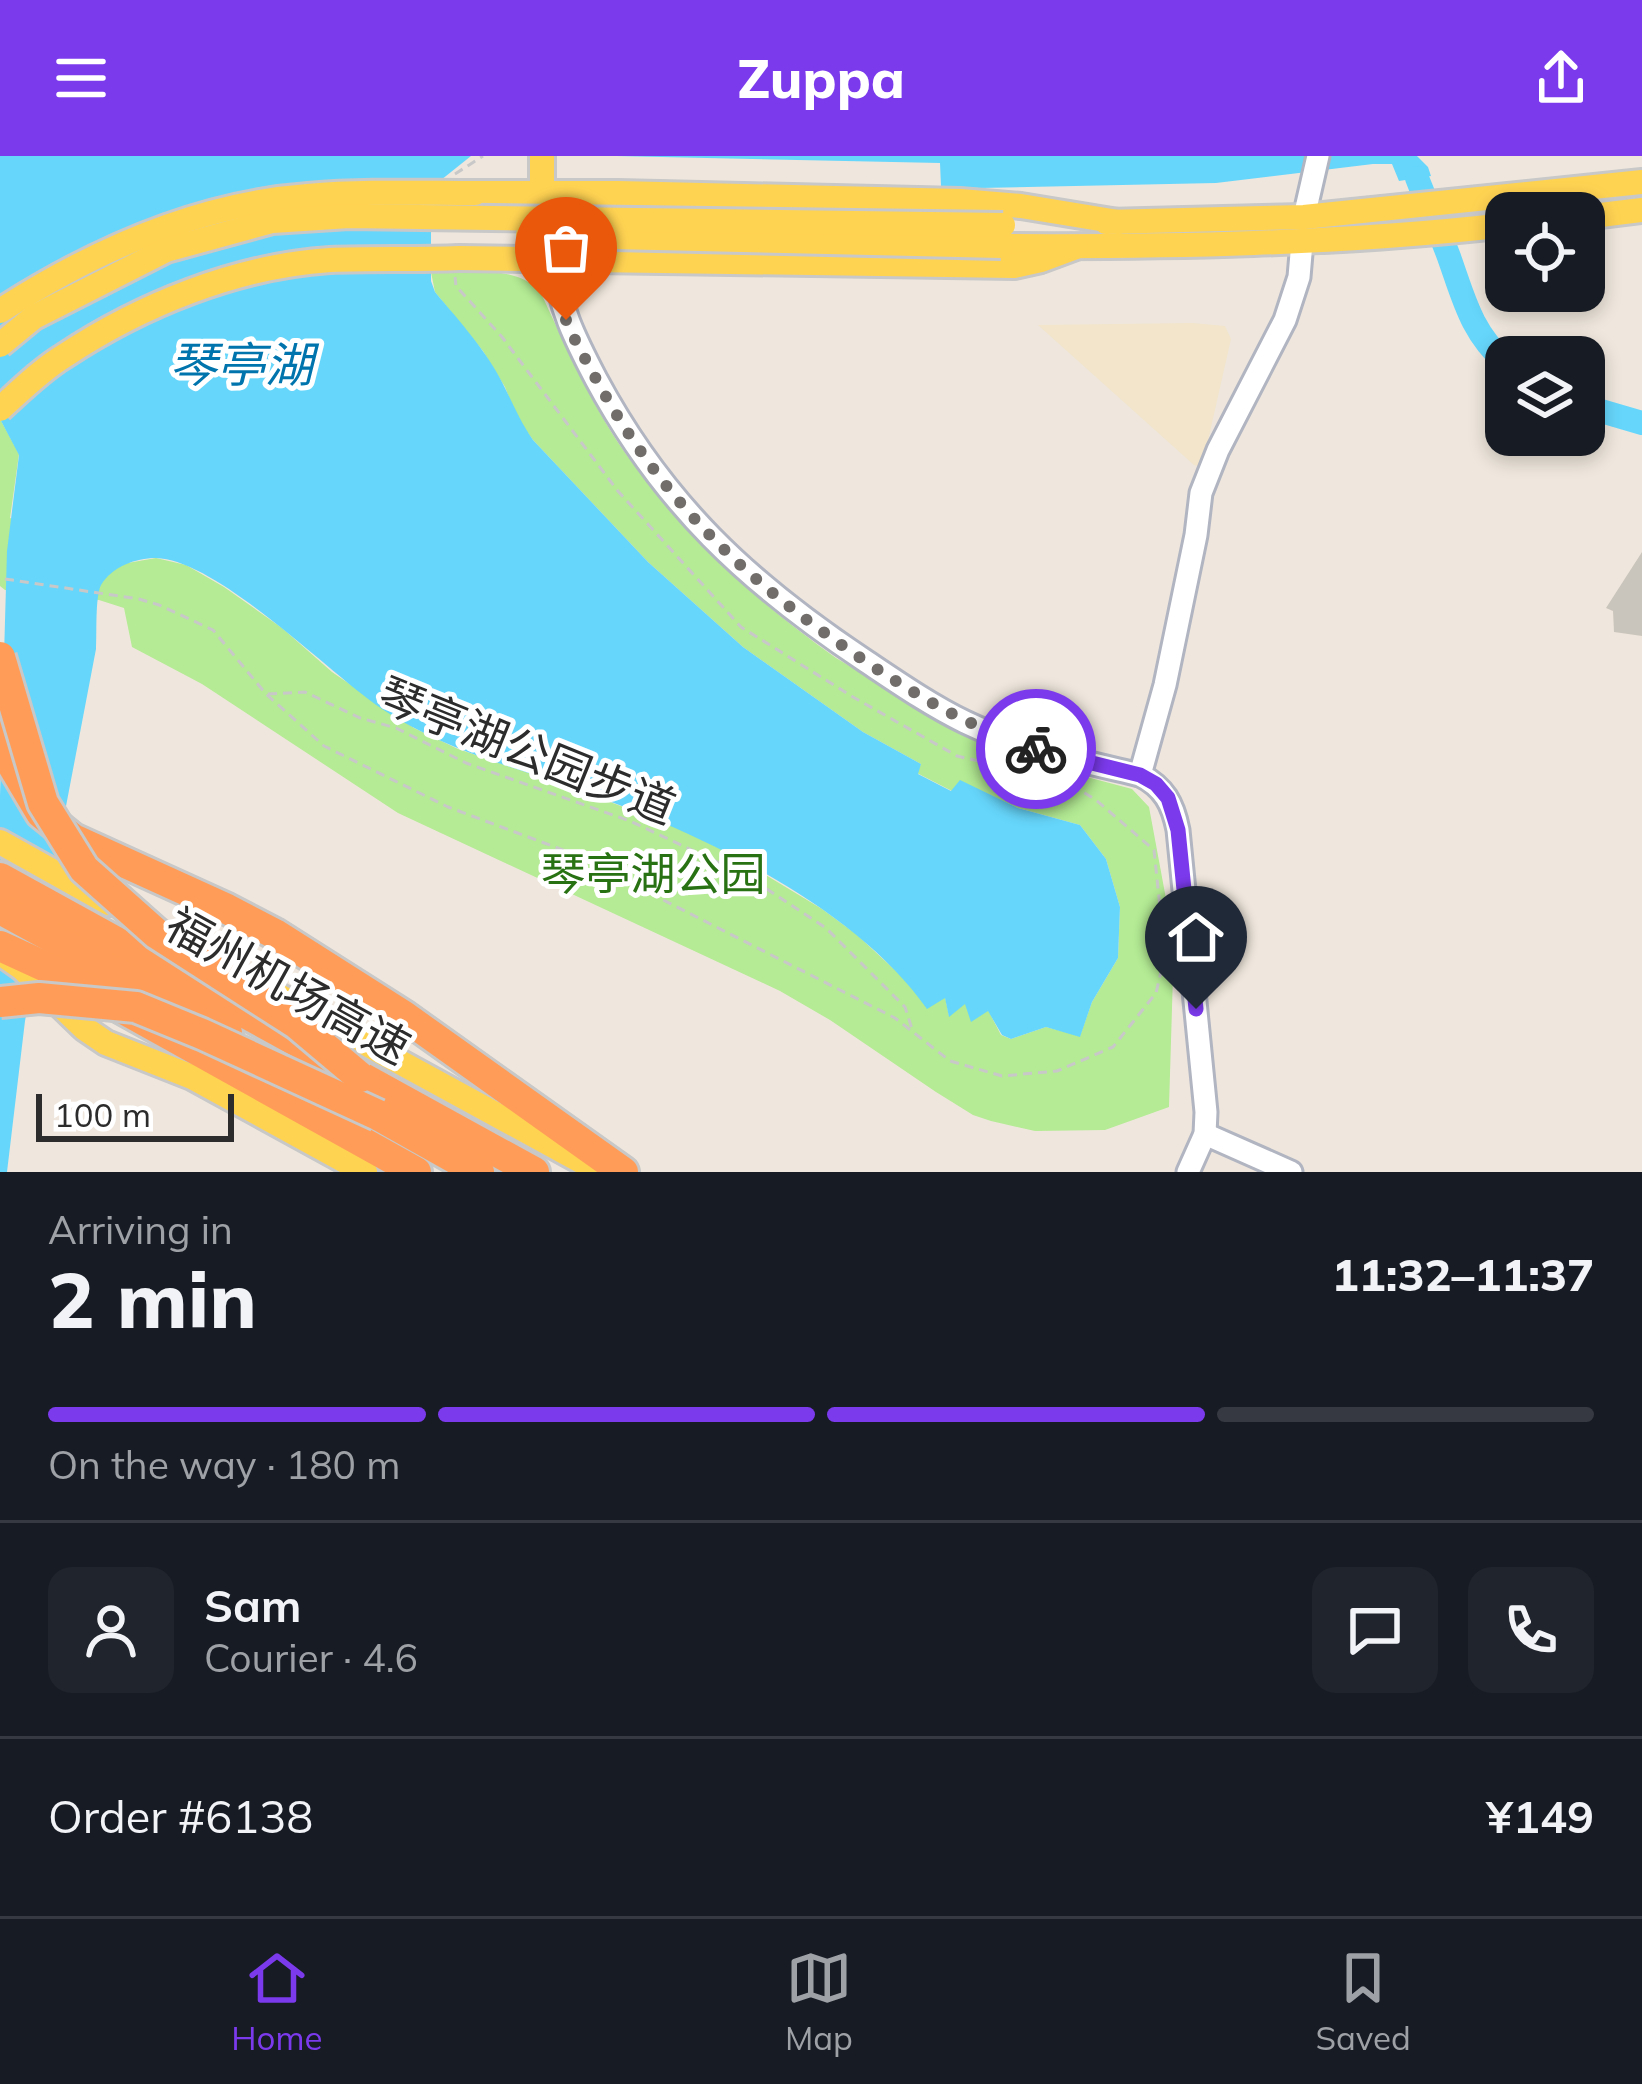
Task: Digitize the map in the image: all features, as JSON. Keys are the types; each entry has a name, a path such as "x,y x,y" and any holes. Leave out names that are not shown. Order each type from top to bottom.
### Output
{"highway":[{"path":"0,657 44,803 84,869 157,934 297,1024 360,1077"},
{"path":"0,722 13,766 41,813 73,839 275,934 404,1016 623,1172"},
{"name":"福州机场高速","path":"0,878 534,1172"},
{"name":"福州机场高速","path":"0,909 479,1172"},
{"path":"0,949 50,981 188,1044 416,1172"},
{"path":"0,1002 39,998 136,1007 378,1115"}],"main road":[{"path":"526,156 541,259"},
{"path":"534,194 542,156"},
{"path":"0,345 34,316 166,250 272,221 350,216 1002,236 1076,247 1303,229 1402,207 1642,182"},
{"path":"0,311 55,276 144,235 219,210 304,196 462,191 960,201 1118,222 1418,235 1485,228"},
{"path":"685,195 659,211 656,229 669,251 693,263"},
{"path":"1605,214 1642,210"},
{"path":"0,364 42,329 171,264 274,236 350,231 1002,236 1118,222"},
{"path":"0,409 60,358 118,322 221,282 328,260 1014,266 1076,247"},
{"path":"0,842 601,1172"},
{"path":"50,981 83,1028 106,1042 192,1077 365,1172"}],"street":[{"path":"1140,775 1165,685 1201,493 1285,320 1299,277 1316,164"},
{"path":"541,259 570,331 638,449 681,506 770,592 866,662 964,721 1039,750 1140,775 1162,791 1175,817 1205,1099 1205,1134 1189,1172"},
{"path":"1205,1134 1291,1172"}],"path":[{"path":"462,191 456,172 483,156"},
{"name":"琴亭湖公园步道","path":"5,579 126,596 159,605 213,630 266,694 324,746 448,807 572,853 895,1018 950,1061 1002,1076 1057,1071 1112,1047 1156,993 1166,956 1154,850 1096,800 1065,781 957,756 740,627 617,490 502,337 456,286 456,262"},
{"name":"琴亭湖公园步道","path":"266,694 305,692 360,718 396,728 466,763 630,821 747,876 826,928 905,1006 912,1031"}],"shaded area":[{"path":"1038,325 1225,326 1231,339 1202,467 1194,465"}],"green space":[{"name":"琴亭湖公园","path":"431,272 503,273 540,291 601,415 649,484 722,565 806,636 932,715 1002,750 1132,789 1149,807 1174,942 1169,1107 1105,1130 1035,1131 973,1115 780,991 398,813 202,684 132,647 124,608 0,586 0,419 19,454 10,518 122,564 156,558 186,565 282,628 332,672 414,728 458,749 674,826 731,854 822,909 911,985 945,997 949,1016 965,1003 988,1010 1001,1035 1011,1039 1046,1027 1080,1036 1092,1002 1118,958 1120,907 1106,859 1080,825 1018,808 960,781 952,791 917,773 921,764 863,732 743,647 648,562 533,440 483,351 435,292"}],"water":[{"name":"琴亭湖","path":"0,156 471,156 441,180 431,200 431,281 490,362 533,440 648,562 743,647 863,732 921,764 918,774 951,791 960,780 1018,808 1080,825 1106,859 1120,907 1118,958 1092,1002 1080,1037 1046,1027 1011,1039 1002,1035 988,1011 971,1022 965,1004 949,1017 945,998 927,1009 895,970 856,935 764,873 664,823 426,734 382,709 272,620 210,577 181,564 148,558 118,569 99,591 96,649 25,1021 7,1172 0,1172 0,796 7,551 19,455 0,419"},
{"path":"616,156 1417,156 1431,176 1399,181 1392,164 1373,164 1216,183 979,188 941,186 940,163"}],"building":[{"path":"1642,552 1642,636 1614,632 1613,611 1606,608"}],"waterway":[{"path":"1417,178 1470,314 1485,340"},
{"path":"1605,412 1642,423"}],"way so far":[{"path":"566,320 650,467 732,559 789,608 921,698 989,733 1036,749"}],"route":[{"path":"1036,749 1140,775 1168,798 1178,830 1196,1009"}]}
